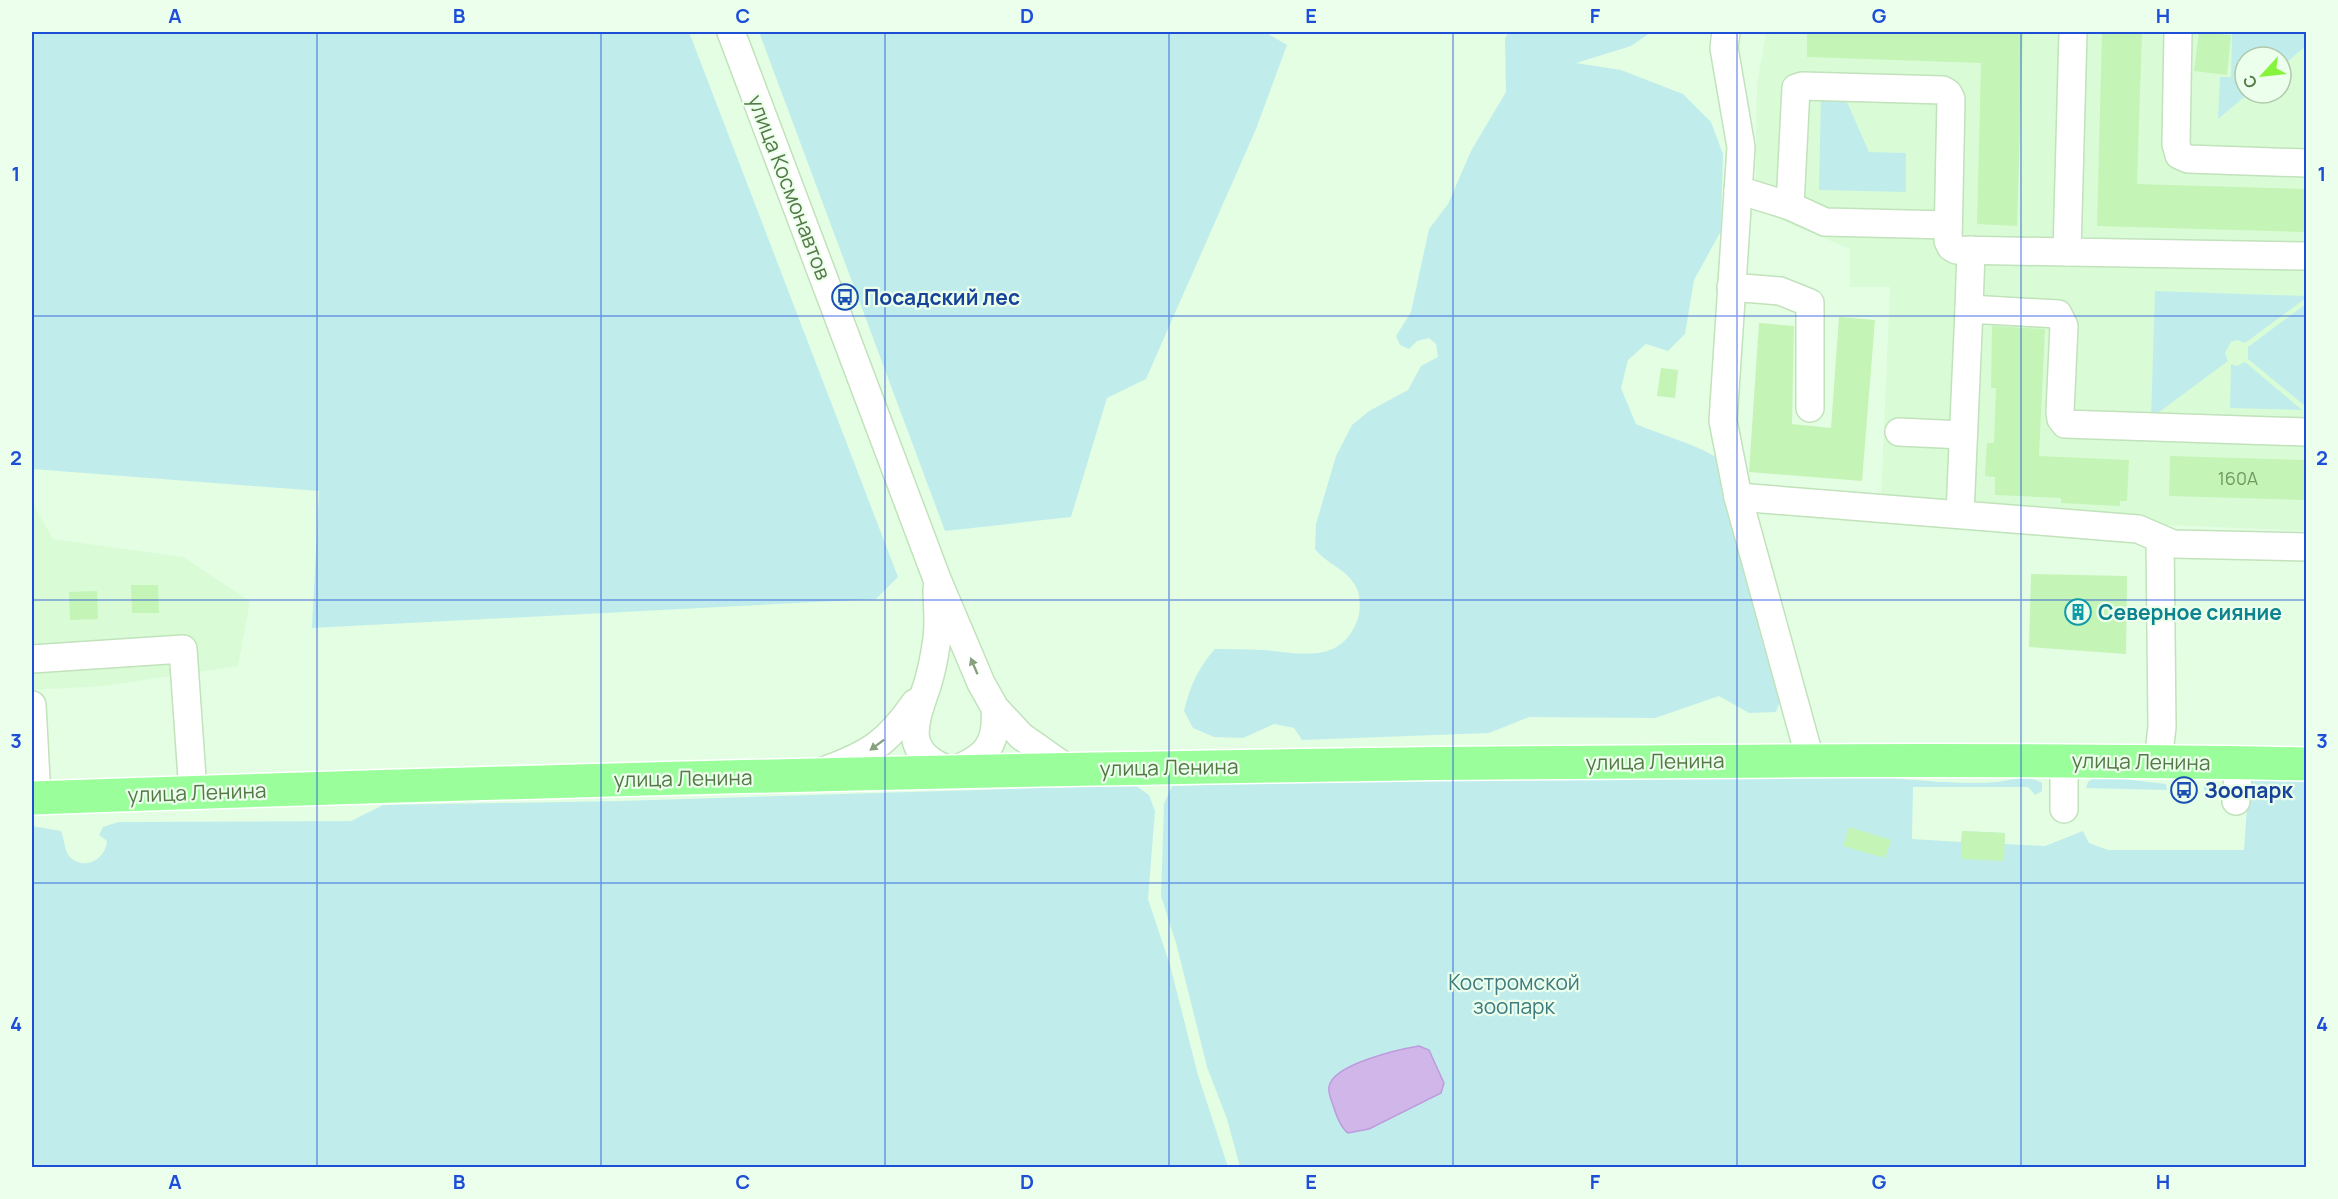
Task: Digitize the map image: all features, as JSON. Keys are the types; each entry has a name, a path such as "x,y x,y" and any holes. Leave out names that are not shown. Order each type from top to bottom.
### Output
{"main road":[{"name":"улица Ленина","path":"34,798 1068,769 1810,759 2307,764"}],"street":[{"name":"улица Космонавтов","path":"731,32 937,579 981,683 995,708 1021,736 1068,769"},
{"path":"1726,32 1724,48 1741,147 1723,421 1738,497 1810,759"},
{"path":"2067,252 2073,32"},
{"path":"2178,32 2175,144 2179,155 2188,159 2307,163"},
{"path":"1790,206 1796,88 1802,86 1943,90 1951,99 1948,225 1950,247 1971,250 2307,256"},
{"path":"1738,190 1790,206 1825,222 1948,225"},
{"path":"1960,514 1971,250"},
{"path":"1731,287 1780,291 1810,303 1810,408"},
{"path":"1969,309 2058,314 2064,326 2060,412 2065,424 2307,432"},
{"path":"1899,432 1963,435"},
{"path":"1738,497 2138,529 2173,543 2307,547"},
{"path":"2158,761 2162,727 2160,539"},
{"path":"937,579 937,643 927,685 916,714 914,735 922,753 935,766 952,771 976,762 989,746 996,726 995,708"},
{"path":"32,659 183,649 193,792"},
{"path":"811,775 861,757 896,730 927,685"},
{"path":"32,705 34,798"},
{"path":"2064,761 2064,809"},
{"path":"2236,801 2239,762"}],"shaded area":[{"path":"1766,32 2306,32 2306,531 2167,525 1881,499 1890,287 1850,287 1850,249 1755,209 1757,84"},
{"path":"32,502 53,539 183,557 250,601 238,666 105,686 32,690"},
{"path":"1419,1046 1429,1050 1444,1083 1441,1093 1369,1129 1348,1133 1339,1121 1330,1096 1329,1087 1333,1079 1342,1071 1368,1059"}],"green space":[{"path":"32,32 689,32 898,577 876,599 312,628 319,491 32,469"},
{"path":"759,32 1265,32 1287,45 1256,129 1146,379 1107,398 1071,517 945,531"},
{"path":"1509,32 1651,32 1631,46 1576,63 1621,70 1683,94 1711,122 1723,154 1721,231 1694,280 1685,334 1668,351 1646,344 1628,360 1621,388 1636,424 1697,447 1716,457 1784,691 1776,712 1749,713 1719,696 1655,718 1529,717 1489,733 1302,740 1294,728 1274,724 1243,738 1214,737 1193,728 1184,711 1186,702 1199,670 1215,649 1316,653 1340,645 1357,621 1360,603 1357,589 1346,574 1315,549 1316,524 1336,456 1352,425 1369,411 1408,390 1421,366 1438,357 1436,344 1429,338 1417,341 1409,349 1400,345 1396,336 1411,312 1429,229 1448,204 1471,151 1506,92 1505,38"},
{"path":"2232,32 2306,32 2306,46 2293,57 2293,45 2233,45 2235,105 2218,119 2220,77 2231,77"},
{"path":"1821,92 1843,93 1869,152 1906,153 1906,192 1819,190"},
{"path":"2155,291 2306,296 2306,298 2245,343 2237,340 2231,342 2225,353 2228,361 2151,418"},
{"path":"2306,304 2305,406 2248,359 2248,347"},
{"path":"2245,362 2302,410 2230,408 2231,364 2237,366"},
{"path":"2097,776 2166,784 2167,790 2086,788 2088,782"},
{"name":"Костромской зоопарк","path":"1880,777 1968,783 2025,778 2042,783 2042,791 2035,795 2028,787 1913,787 1912,839 1961,842 1962,831 2005,833 2005,844 2045,846 2083,831 2089,843 2108,850 2244,850 2248,792 2204,790 2204,786 2251,781 2306,781 2306,1167 1240,1167 1227,1119 1207,1067 1176,943 1161,896 1164,804 1172,786 1409,779"},
{"path":"1135,785 1149,795 1155,811 1148,899 1170,965 1198,1075 1228,1167 32,1167 32,826 61,831 71,858 77,862 89,863 99,857 106,847 107,841 99,835 103,827 118,822 351,821 383,805 621,801"}],"building":[{"path":"1807,32 2023,32 2017,226 1977,224 1981,63 1807,57"},
{"path":"2102,32 2142,32 2137,184 2307,189 2307,232 2097,226"},
{"path":"2199,32 2231,35 2227,75 2194,71"},
{"path":"1839,317 1875,320 1862,481 1749,472 1759,323 1794,326 1792,424 1831,428"},
{"path":"1992,326 2045,329 2039,456 2129,460 2127,501 2120,501 2120,506 2061,503 2061,498 1995,495 1995,477 1985,476 1987,443 1994,443 1996,388 1991,388"},
{"path":"1661,368 1678,370 1675,398 1657,396"},
{"path":"2170,456 2307,460 2307,500 2169,496"},
{"name":"Северное сияние","path":"2031,574 2127,576 2126,654 2029,647"},
{"path":"131,585 158,585 159,613 132,613"},
{"path":"97,591 98,619 70,620 69,592"},
{"path":"1849,827 1891,840 1885,858 1843,846"},
{"path":"1962,831 2005,833 2004,861 1961,859"}],"place":[{"name":"Посадский лес","path":"845,297"},
{"name":"Северное сияние","path":"2078,612"},
{"name":"Зоопарк","path":"2184,790"}]}
